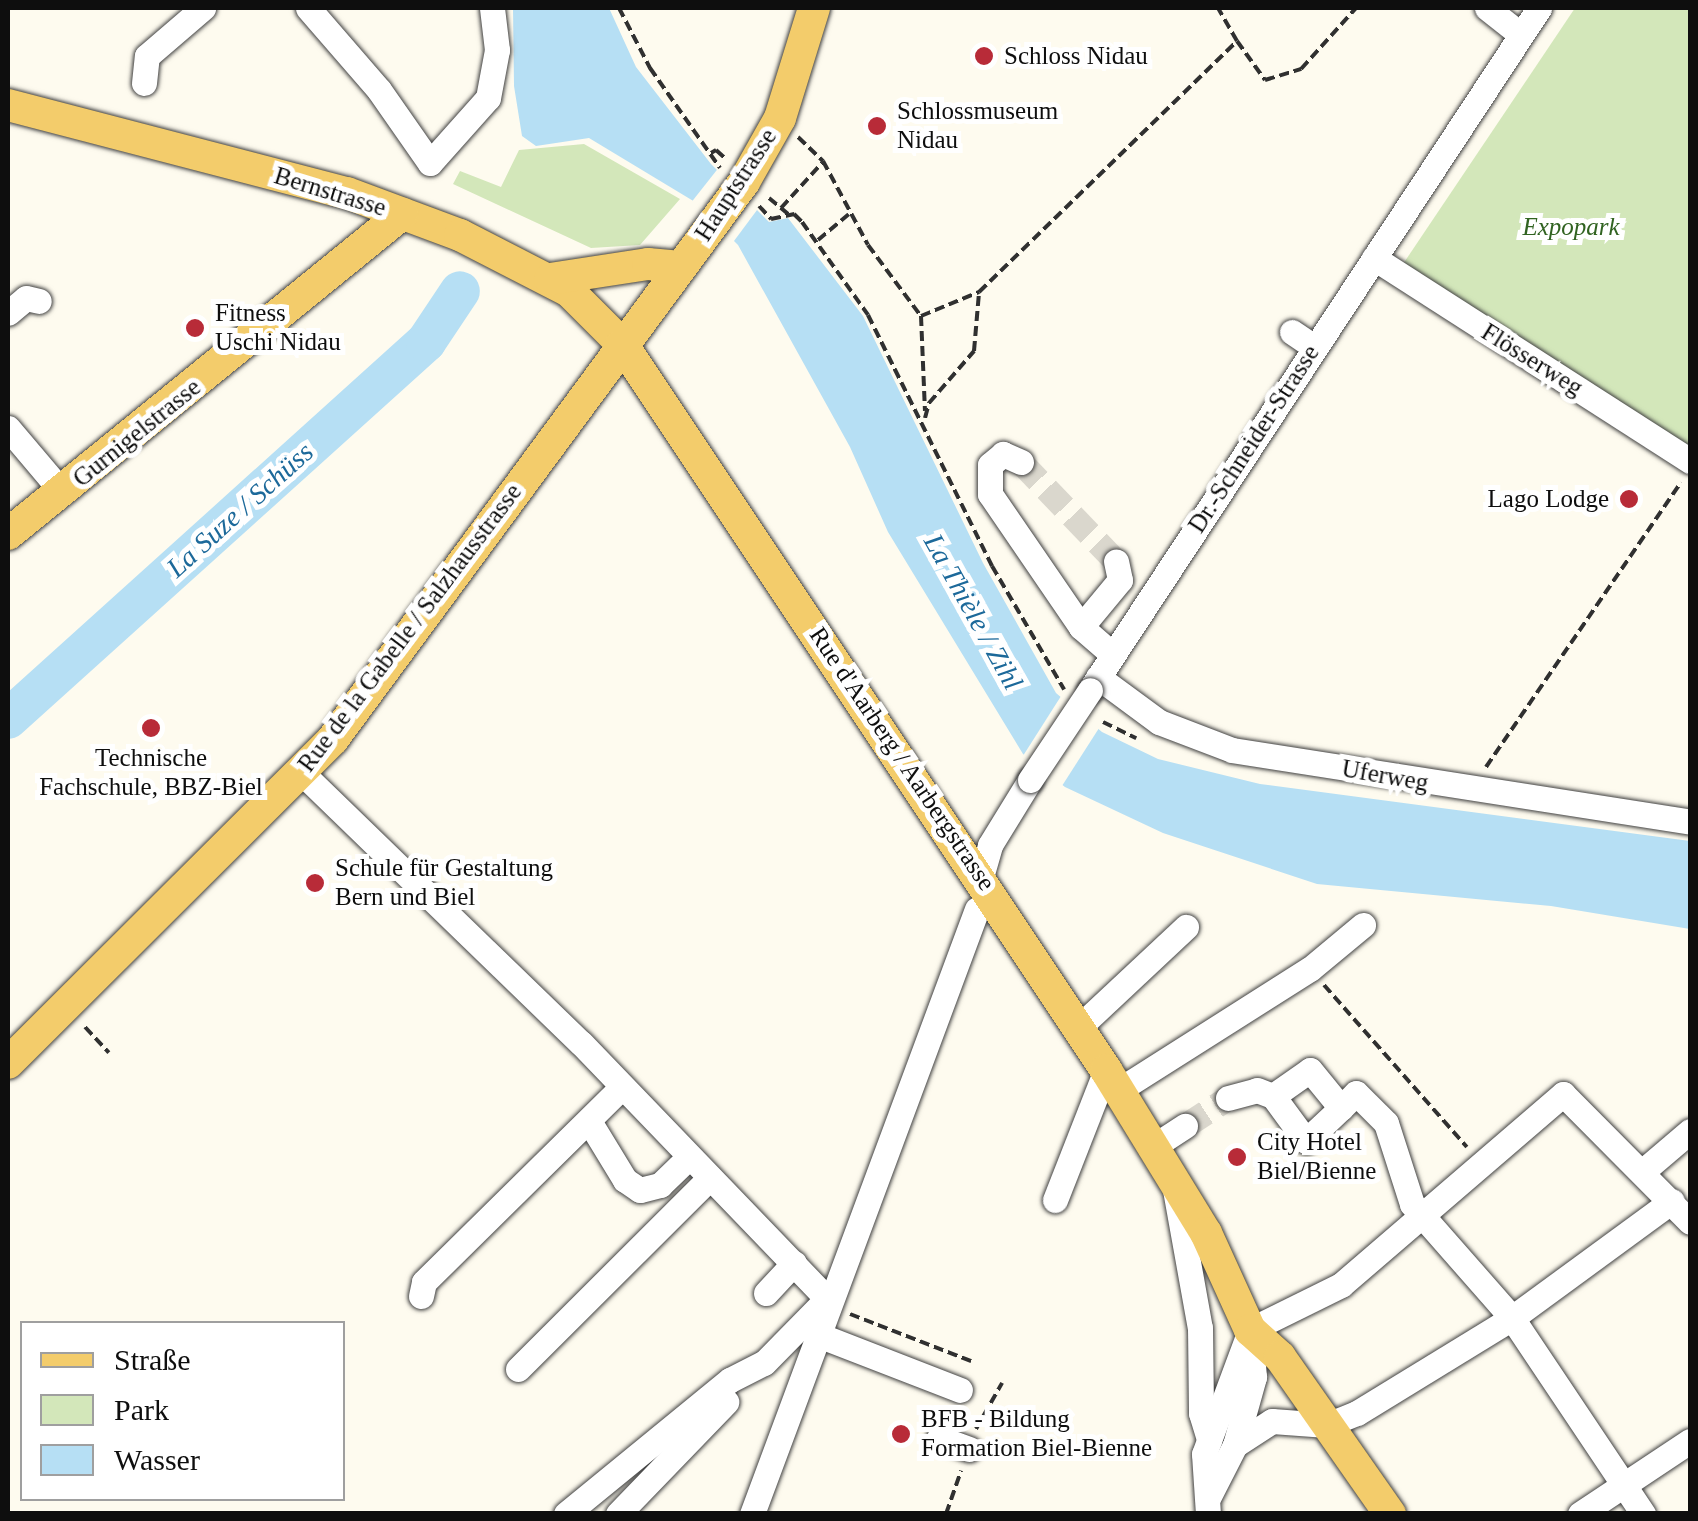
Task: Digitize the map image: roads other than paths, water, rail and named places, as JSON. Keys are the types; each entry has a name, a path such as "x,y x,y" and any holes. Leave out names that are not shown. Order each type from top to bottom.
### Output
{"main road":[{"name":"Hauptstrasse","path":"622,344 709,231 780,118 814,8"},
{"name":"Bernstrasse","path":"8,105 347,193 486,245 550,279 622,344"},
{"name":"Gurnigelstrasse","path":"8,534 402,214"},
{"path":"550,279 648,264 681,267"},
{"name":"Rue d'Aarberg / Aarbergstrasse","path":"622,344 846,674 979,893 1112,1080 1174,1178 1250,1330"},
{"name":"Rue de la Gabelle / Salzhausstrasse","path":"8,1063 302,773 622,344"},
{"path":"1250,1330 1280,1357 1390,1514"}],"street":[{"path":"144,82 147,56 203,8"},
{"path":"308,8 379,90 430,164 488,98 497,50 492,8"},
{"path":"1488,8 1520,34"},
{"name":"Dr.-Schneider-Strasse","path":"828,1299 979,893 990,845 1086,683 1112,654 1539,8"},
{"name":"Flösserweg","path":"1374,258 1687,469"},
{"path":"8,313 26,298 39,301"},
{"path":"1292,332 1314,347"},
{"path":"8,428 62,493"},
{"path":"1021,462 1011,454 997,458 986,484 1082,627 1112,654"},
{"path":"1082,627 1120,580 1116,561"},
{"name":"Uferweg","path":"1086,683 1207,743 1471,790 1690,822"},
{"path":"302,773 622,1088 828,1299"},
{"path":"1054,1200 1112,1080 1310,969 1364,924"},
{"path":"1078,1028 1186,927"},
{"path":"1273,1096 1310,1070 1386,1123 1422,1219 1512,1318 1643,1514"},
{"path":"421,1296 424,1282 622,1088"},
{"path":"1228,1098 1257,1090 1273,1096 1306,1141 1348,1100"},
{"path":"1250,1330 1340,1285 1422,1219 1480,1162 1562,1094 1690,1222"},
{"path":"589,1121 625,1180 640,1190 700,1168"},
{"path":"1154,1146 1185,1126"},
{"path":"1642,1172 1690,1131"},
{"path":"600,1253 615,1258 700,1168"},
{"path":"518,1369 700,1168"},
{"name":"Rue d'Aarberg / Aarbergstrasse","path":"1174,1178 1222,1443"},
{"path":"1222,1443 1272,1421 1328,1425 1512,1318 1672,1201"},
{"path":"766,1293 794,1263"},
{"path":"759,1511 821,1336 828,1299"},
{"path":"618,1514 828,1299"},
{"name":"Rue d'Aarberg / Aarbergstrasse","path":"1208,1505 1222,1443 1254,1377 1250,1330"},
{"path":"821,1336 960,1390"},
{"path":"566,1514 730,1380 764,1363"},
{"path":"940,1438 969,1449"},
{"path":"1580,1514 1690,1441"}],"water":[{"name":"La Thièle / Zihl","path":"513,8 609,8 636,67 711,164 769,222 788,218 863,316 983,563 1056,693 1102,732 1158,759 1260,784 1690,841 1690,929 1551,906 1317,884 1163,833 1065,787 1023,754 888,532 850,447 738,245 695,202 589,138 536,146 522,136 514,86"}],"waterway":[{"name":"La Suze / Schüss","path":"8,719 426,342 460,291"}],"tunnel":[{"path":"1021,462 1116,561"},
{"path":"1185,1126 1228,1098"}],"place":[{"name":"Schloss Nidau","path":"984,56"},
{"name":"Schlossmuseum Nidau","path":"877,126"},
{"name":"Fitness Uschi Nidau","path":"195,328"},
{"name":"Lago Lodge","path":"1629,499"},
{"name":"Technische Fachschule, BBZ-Biel","path":"151,728"},
{"name":"Schule für Gestaltung Bern und Biel","path":"315,883"},
{"name":"City Hotel Biel/Bienne","path":"1237,1157"},
{"name":"BFB - Bildung Formation Biel-Bienne","path":"901,1434"}],"park label":[{"name":"Expopark","path":"1571,227"}]}
